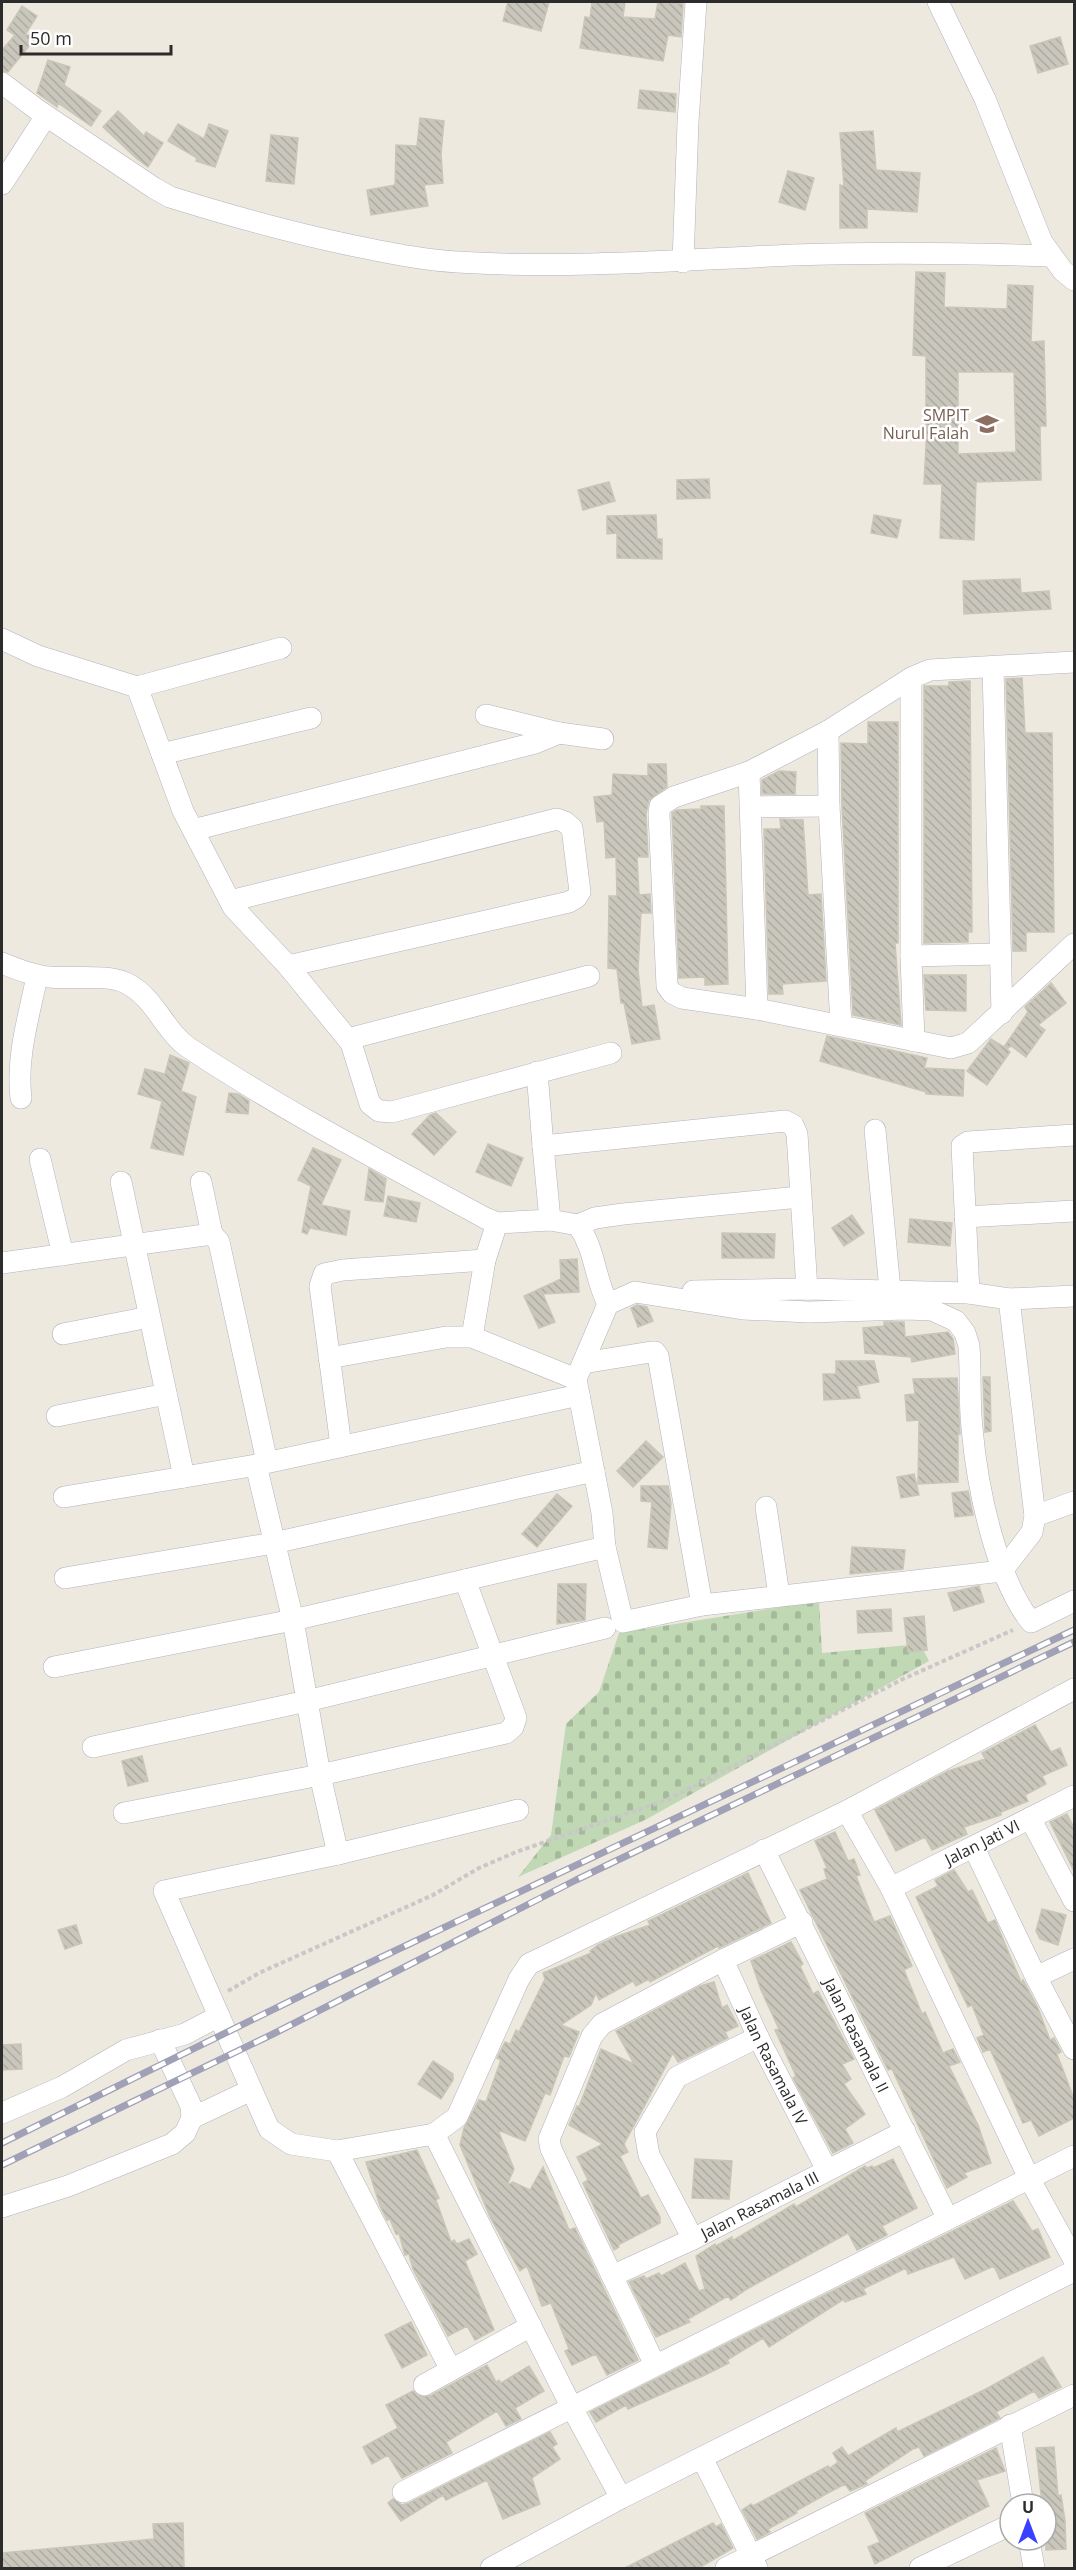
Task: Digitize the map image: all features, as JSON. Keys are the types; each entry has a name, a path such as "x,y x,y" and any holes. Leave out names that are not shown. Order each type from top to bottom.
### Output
{"street":[{"path":"683,262 688,122 696,2"},
{"path":"938,2 985,99 1042,242 1051,256 1074,280"},
{"path":"2,83 46,116 154,188 170,196 293,234 404,256 456,262 545,265 683,262 867,253 1051,256"},
{"path":"2,184 46,116"},
{"path":"2,639 38,656 137,687 281,648"},
{"path":"1074,662 930,670 910,678 828,731 748,772 674,797 660,806 659,814 667,986 672,993 682,998 757,1009 951,1048 968,1042 1074,944"},
{"path":"993,668 1002,1013"},
{"path":"910,678 911,956 914,1041"},
{"path":"137,687 183,811 230,901 288,966 348,1039 362,1074 370,1104 379,1111 392,1112 611,1053"},
{"path":"486,715 559,734 603,740"},
{"path":"162,754 311,718"},
{"path":"828,731 829,806 841,1025"},
{"path":"193,830 535,743 559,734"},
{"path":"748,772 757,1009"},
{"path":"751,807 829,806"},
{"path":"230,901 557,819 572,828 580,892 569,902 288,966"},
{"path":"911,956 999,954"},
{"path":"2,963 38,976 124,982 151,1003 165,1024 187,1047 292,1110 497,1223 550,1220 578,1225 595,1218 623,1214 800,1197"},
{"path":"21,1098 18,1075 21,1050 38,976"},
{"path":"348,1039 589,976"},
{"path":"537,1072 550,1220"},
{"path":"543,1146 784,1121 793,1125 796,1134 807,1289"},
{"path":"875,1130 890,1290"},
{"path":"969,1293 960,1151 964,1143 1074,1135"},
{"path":"40,1160 63,1255"},
{"path":"121,1182 184,1477"},
{"path":"201,1182 212,1234 219,1242 262,1463 274,1544 293,1620 320,1775 338,1854"},
{"path":"965,1217 1074,1211"},
{"path":"472,1337 485,1260 497,1223"},
{"path":"578,1225 591,1246 599,1283 608,1304 579,1379 602,1513 605,1547 623,1622 702,1605 1002,1571 1032,1532 1035,1516 1009,1299"},
{"path":"2,1263 212,1234"},
{"path":"341,1446 320,1286 324,1274 343,1270 485,1260"},
{"path":"608,1304 635,1292 807,1289 969,1293 1009,1299 1074,1296"},
{"path":"635,1292 743,1309 809,1312 932,1310 956,1321 965,1333 969,1346 972,1429 981,1489 1002,1571 1017,1604 1031,1622 1074,1601"},
{"path":"63,1334 149,1317"},
{"path":"329,1358 446,1337 472,1337 579,1379"},
{"path":"64,1497 262,1463 341,1446 579,1379 655,1352 658,1356 702,1605"},
{"path":"57,1416 166,1394"},
{"path":"65,1578 274,1544 594,1471"},
{"path":"1035,1516 1074,1502"},
{"path":"766,1506 779,1595"},
{"path":"54,1667 293,1620 605,1547"},
{"path":"124,1813 320,1775 506,1733 513,1727 516,1718 465,1580"},
{"path":"93,1747 307,1701 605,1628"},
{"path":"518,1810 338,1854 164,1891 245,2093 269,2129 278,2137 291,2144 337,2151 434,2134 457,2117 519,1979 529,1965 847,1811 1072,1696"},
{"name":"Jalan Jati VI","path":"891,1888 1074,1796"},
{"path":"847,1811 891,1888 1029,2178 1074,2260"},
{"path":"1030,1818 1074,1901"},
{"path":"974,1848 1036,1977 1074,2049"},
{"name":"Jalan Rasamala II","path":"764,1850 802,1922 948,2219"},
{"path":"655,2365 551,2149 549,2139 596,2030 617,2015 802,1922"},
{"path":"1036,1977 1074,1959"},
{"name":"Jalan Rasamala IV","path":"723,1960 758,2037 827,2170"},
{"path":"2,2113 62,2087 126,2050 185,2034 214,2013"},
{"path":"693,2239 649,2155 645,2132 677,2077 758,2037"},
{"path":"2,2207 68,2186 172,2144 185,2133 192,2118 191,2106 160,2040"},
{"path":"192,2118 245,2093"},
{"name":"Jalan Rasamala III","path":"612,2276 693,2239 905,2131"},
{"path":"434,2134 571,2406 621,2498"},
{"path":"337,2151 451,2370"},
{"path":"403,2492 1074,2156"},
{"path":"491,2568 621,2498 1074,2271"},
{"path":"424,2385 531,2326"},
{"path":"726,2568 754,2563 1010,2425 1074,2395"},
{"path":"1010,2425 1021,2492"},
{"path":"702,2458 754,2563"},
{"path":"920,2568 998,2531"},
{"path":"1031,2552 1034,2568"}],"path":[{"path":"214,2013 259,1973 433,1894 479,1868 543,1841 669,1799 903,1679 1031,1622"}],"green space":[{"path":"819,1601 822,1653 920,1644 929,1661 647,1819 518,1877 551,1835 566,1724 599,1692 619,1633"}],"building":[{"path":"508,2 549,2 541,31 503,21"},
{"path":"592,2 625,2 623,17 655,19 658,2 683,4 681,37 668,35 663,61 580,48 585,17 590,18"},
{"path":"22,6 37,16 25,35 38,35 8,72 2,71 2,50 15,35 7,30"},
{"path":"1060,37 1068,64 1038,73 1030,46"},
{"path":"48,60 70,67 64,85 101,111 91,126 58,103 57,107 37,93"},
{"path":"640,90 676,94 675,112 638,108"},
{"path":"118,111 144,136 146,132 163,143 148,167 103,127"},
{"path":"420,118 444,121 441,154 443,183 424,185 428,206 371,215 367,190 395,185 396,145 417,146"},
{"path":"178,124 204,139 209,124 228,131 215,167 196,161 197,158 168,141"},
{"path":"873,131 876,170 920,173 917,212 867,209 867,228 840,228 840,185 844,186 840,133"},
{"path":"271,135 298,138 294,184 266,181"},
{"path":"788,171 814,178 805,210 779,202"},
{"path":"916,272 945,273 944,307 1007,309 1008,285 1033,286 1031,342 1044,341 1046,426 1040,426 1041,480 976,482 974,540 940,538 942,484 924,484 926,356 913,355","holes":["958,372 1014,372 1016,452 958,454"]},
{"path":"709,479 710,498 677,499 677,480"},
{"path":"609,482 615,501 583,510 578,490"},
{"path":"656,515 657,539 662,539 662,559 617,558 617,533 607,534 607,516"},
{"path":"874,515 901,520 897,538 871,533"},
{"path":"1020,579 1021,593 1049,591 1051,609 964,614 963,581"},
{"path":"1022,678 1025,733 1052,733 1054,932 1026,932 1026,951 1013,951 1006,679"},
{"path":"970,681 972,932 968,932 968,942 924,943 924,686 949,686 949,682"},
{"path":"868,722 898,722 898,943 895,943 901,1025 853,1015 841,743 868,744"},
{"path":"648,764 666,764 667,787 649,800 646,814 648,857 637,857 639,895 650,894 651,913 641,913 638,970 642,1007 654,1005 660,1039 632,1044 624,1003 621,1003 617,969 608,968 609,896 617,896 616,857 606,858 604,821 597,822 594,797 612,795 613,774 648,776"},
{"path":"779,771 796,772 795,794 762,794 762,780"},
{"path":"701,806 724,806 728,984 705,985 705,977 679,978 672,813 677,810 701,809"},
{"path":"780,819 803,820 808,895 821,894 826,981 782,984 783,994 769,994 764,829 781,829"},
{"path":"924,975 966,975 966,1011 926,1010"},
{"path":"1051,983 1066,1003 1038,1025 1045,1030 1026,1057 1011,1046 1007,1049 1010,1052 987,1085 967,1071 991,1039 1004,1047 1028,1012 1025,1007"},
{"path":"827,1036 927,1058 924,1068 964,1070 963,1096 926,1094 926,1092 820,1061"},
{"path":"170,1055 189,1063 181,1091 196,1097 183,1155 151,1148 162,1101 138,1094 145,1069 165,1074"},
{"path":"229,1093 238,1094 249,1101 248,1114 226,1112"},
{"path":"436,1113 456,1132 434,1155 412,1134 430,1115"},
{"path":"488,1144 523,1158 511,1186 476,1172"},
{"path":"313,1148 341,1160 321,1205 350,1211 346,1235 310,1228 307,1234 302,1232 311,1186 298,1180"},
{"path":"369,1169 386,1179 383,1202 365,1200"},
{"path":"388,1196 420,1203 416,1222 384,1216"},
{"path":"852,1215 864,1233 844,1246 832,1228"},
{"path":"910,1219 952,1223 950,1246 908,1242"},
{"path":"722,1233 775,1234 774,1258 722,1258"},
{"path":"577,1259 579,1292 543,1294 555,1322 539,1328 524,1296 561,1279 560,1260"},
{"path":"637,1305 647,1307 653,1321 638,1327 631,1308"},
{"path":"884,1322 904,1322 905,1337 948,1332 953,1339 955,1354 912,1362 911,1357 865,1353 863,1328 884,1326"},
{"path":"836,1361 874,1361 879,1382 857,1386 860,1398 824,1400 823,1374 836,1374"},
{"path":"983,1377 990,1377 991,1431 985,1432"},
{"path":"957,1378 960,1434 958,1434 958,1482 918,1484 919,1420 907,1421 905,1395 915,1394 913,1379"},
{"path":"646,1441 663,1457 633,1487 617,1471"},
{"path":"914,1474 919,1495 901,1498 897,1477"},
{"path":"641,1486 668,1486 671,1504 667,1549 648,1547 652,1502 641,1501"},
{"path":"968,1491 973,1515 955,1517 952,1493"},
{"path":"557,1494 572,1506 537,1547 522,1534"},
{"path":"852,1547 905,1550 903,1569 850,1574"},
{"path":"558,1584 586,1584 585,1620 557,1624"},
{"path":"979,1586 984,1602 954,1611 948,1593"},
{"path":"891,1609 892,1631 858,1633 857,1611"},
{"path":"924,1616 927,1650 908,1652 904,1618"},
{"path":"1035,1725 1051,1752 1060,1748 1067,1765 1042,1776 1046,1784 1025,1795 1028,1801 1001,1812 1001,1815 964,1827 967,1834 932,1850 925,1837 896,1851 875,1810 948,1771 985,1759 982,1753"},
{"path":"142,1756 148,1781 128,1786 122,1761"},
{"path":"1067,1814 1074,1828 1074,1871 1050,1822"},
{"path":"835,1832 848,1861 854,1859 860,1875 856,1876 874,1922 890,1916 912,1966 904,1970 922,2014 925,2012 943,2053 953,2049 960,2062 949,2066 978,2125 991,2163 964,2173 967,2177 947,2188 892,2069 888,2070 800,1890 827,1879 824,1869 827,1868 815,1841"},
{"path":"954,1870 968,1892 972,1890 988,1923 995,1920 1021,1982 1023,1980 1038,2008 1050,2040 1054,2038 1061,2052 1057,2054 1074,2099 1074,2118 1039,2136 1031,2120 1023,2123 990,2049 983,2052 977,2038 984,2035 972,2005 968,2007 916,1897 938,1886 935,1880"},
{"path":"748,1873 771,1923 719,1948 718,1946 650,1982 649,1979 636,1986 633,1981 599,2000 596,1993 591,2005 561,2025 579,2032 569,2057 564,2056 550,2095 545,2093 525,2141 498,2130 514,2169 507,2185 513,2182 530,2190 543,2167 569,2230 575,2228 638,2360 607,2375 596,2354 572,2365 565,2351 569,2349 551,2303 542,2306 527,2266 520,2271 490,2217 460,2145 464,2128 479,2100 486,2102 501,2060 497,2058 505,2042 510,2044 516,2030 519,2032 545,1979 543,1973 591,1953 590,1951 598,1945 615,1937 650,1925 648,1921"},
{"path":"1042,1909 1066,1915 1058,1945 1040,1939 1036,1931"},
{"path":"76,1925 82,1943 65,1949 58,1930"},
{"path":"791,1942 803,1964 800,1966 813,1994 818,1991 854,2059 842,2064 851,2079 844,2084 865,2114 845,2129 853,2143 833,2153 793,2078 796,2076 775,2030 779,2029 751,1961"},
{"path":"714,1982 722,2008 727,2005 738,2026 725,2032 728,2038 678,2062 673,2053 624,2144 628,2152 620,2156 641,2198 648,2195 660,2217 660,2223 618,2245 619,2247 614,2250 583,2183 588,2180 577,2157 603,2144 569,2125 577,2106 579,2107 601,2049 634,2064 616,2031 700,1986"},
{"path":"21,2044 22,2069 3,2070 2,2045"},
{"path":"433,2061 453,2074 453,2080 441,2099 418,2084"},
{"path":"417,2150 439,2198 436,2200 451,2242 454,2240 457,2244 469,2239 477,2254 465,2261 494,2330 475,2340 467,2326 448,2336 413,2269 409,2254 405,2255 399,2233 396,2234 390,2219 387,2220 380,2206 366,2162"},
{"path":"695,2159 732,2161 729,2199 692,2198"},
{"path":"893,2159 917,2208 882,2226 887,2235 857,2250 848,2233 731,2300 728,2296 688,2319 690,2322 656,2337 629,2282 644,2276 646,2279 659,2273 661,2276 685,2263 699,2291 705,2289 696,2256 732,2237 732,2241 794,2204 796,2207 865,2166 873,2168"},
{"path":"1013,2201 1032,2231 1038,2229 1050,2257 1000,2279 994,2266 965,2279 954,2257 908,2274 906,2268 863,2289 866,2294 845,2302 844,2299 769,2347 763,2338 727,2360 729,2363 628,2409 626,2405 596,2422 590,2412"},
{"path":"411,2322 427,2355 402,2368 385,2335"},
{"path":"1043,2357 1061,2387 1039,2398 1034,2391 996,2412 1000,2418 924,2456 919,2447 913,2449 865,2481 867,2484 850,2491 845,2484 796,2511 797,2513 768,2529 770,2532 757,2539 742,2510 751,2504 753,2506 828,2466 830,2468 838,2462 833,2453 842,2447 848,2456 896,2428 897,2432 986,2389"},
{"path":"487,2365 496,2382 499,2380 501,2383 529,2366 544,2391 515,2408 521,2419 506,2426 497,2411 446,2442 452,2453 402,2478 388,2455 372,2464 363,2447 398,2428 386,2405 413,2391 418,2396 430,2396"},
{"path":"550,2432 557,2444 552,2447 560,2459 532,2478 540,2504 503,2519 487,2480 446,2500 443,2495 401,2521 388,2503 393,2499 402,2505 409,2503"},
{"path":"1054,2447 1058,2492 1041,2492 1036,2448"},
{"path":"996,2448 1005,2471 977,2480 989,2506 875,2564 868,2547 880,2542 865,2513"},
{"path":"1061,2495 1065,2521 1066,2549 1058,2549 1058,2496"},
{"path":"183,2523 184,2568 155,2568 154,2566 2,2568 2,2553 154,2539 153,2524"},
{"path":"713,2523 716,2527 721,2524 733,2548 699,2568 625,2568"}],"railway":[{"path":"2,2143 331,1981 1074,1630"},
{"path":"2,2165 273,2034 576,1880 1074,1642"}],"place":[{"name":"SMPIT Nurul Falah","path":"987,424"}]}
